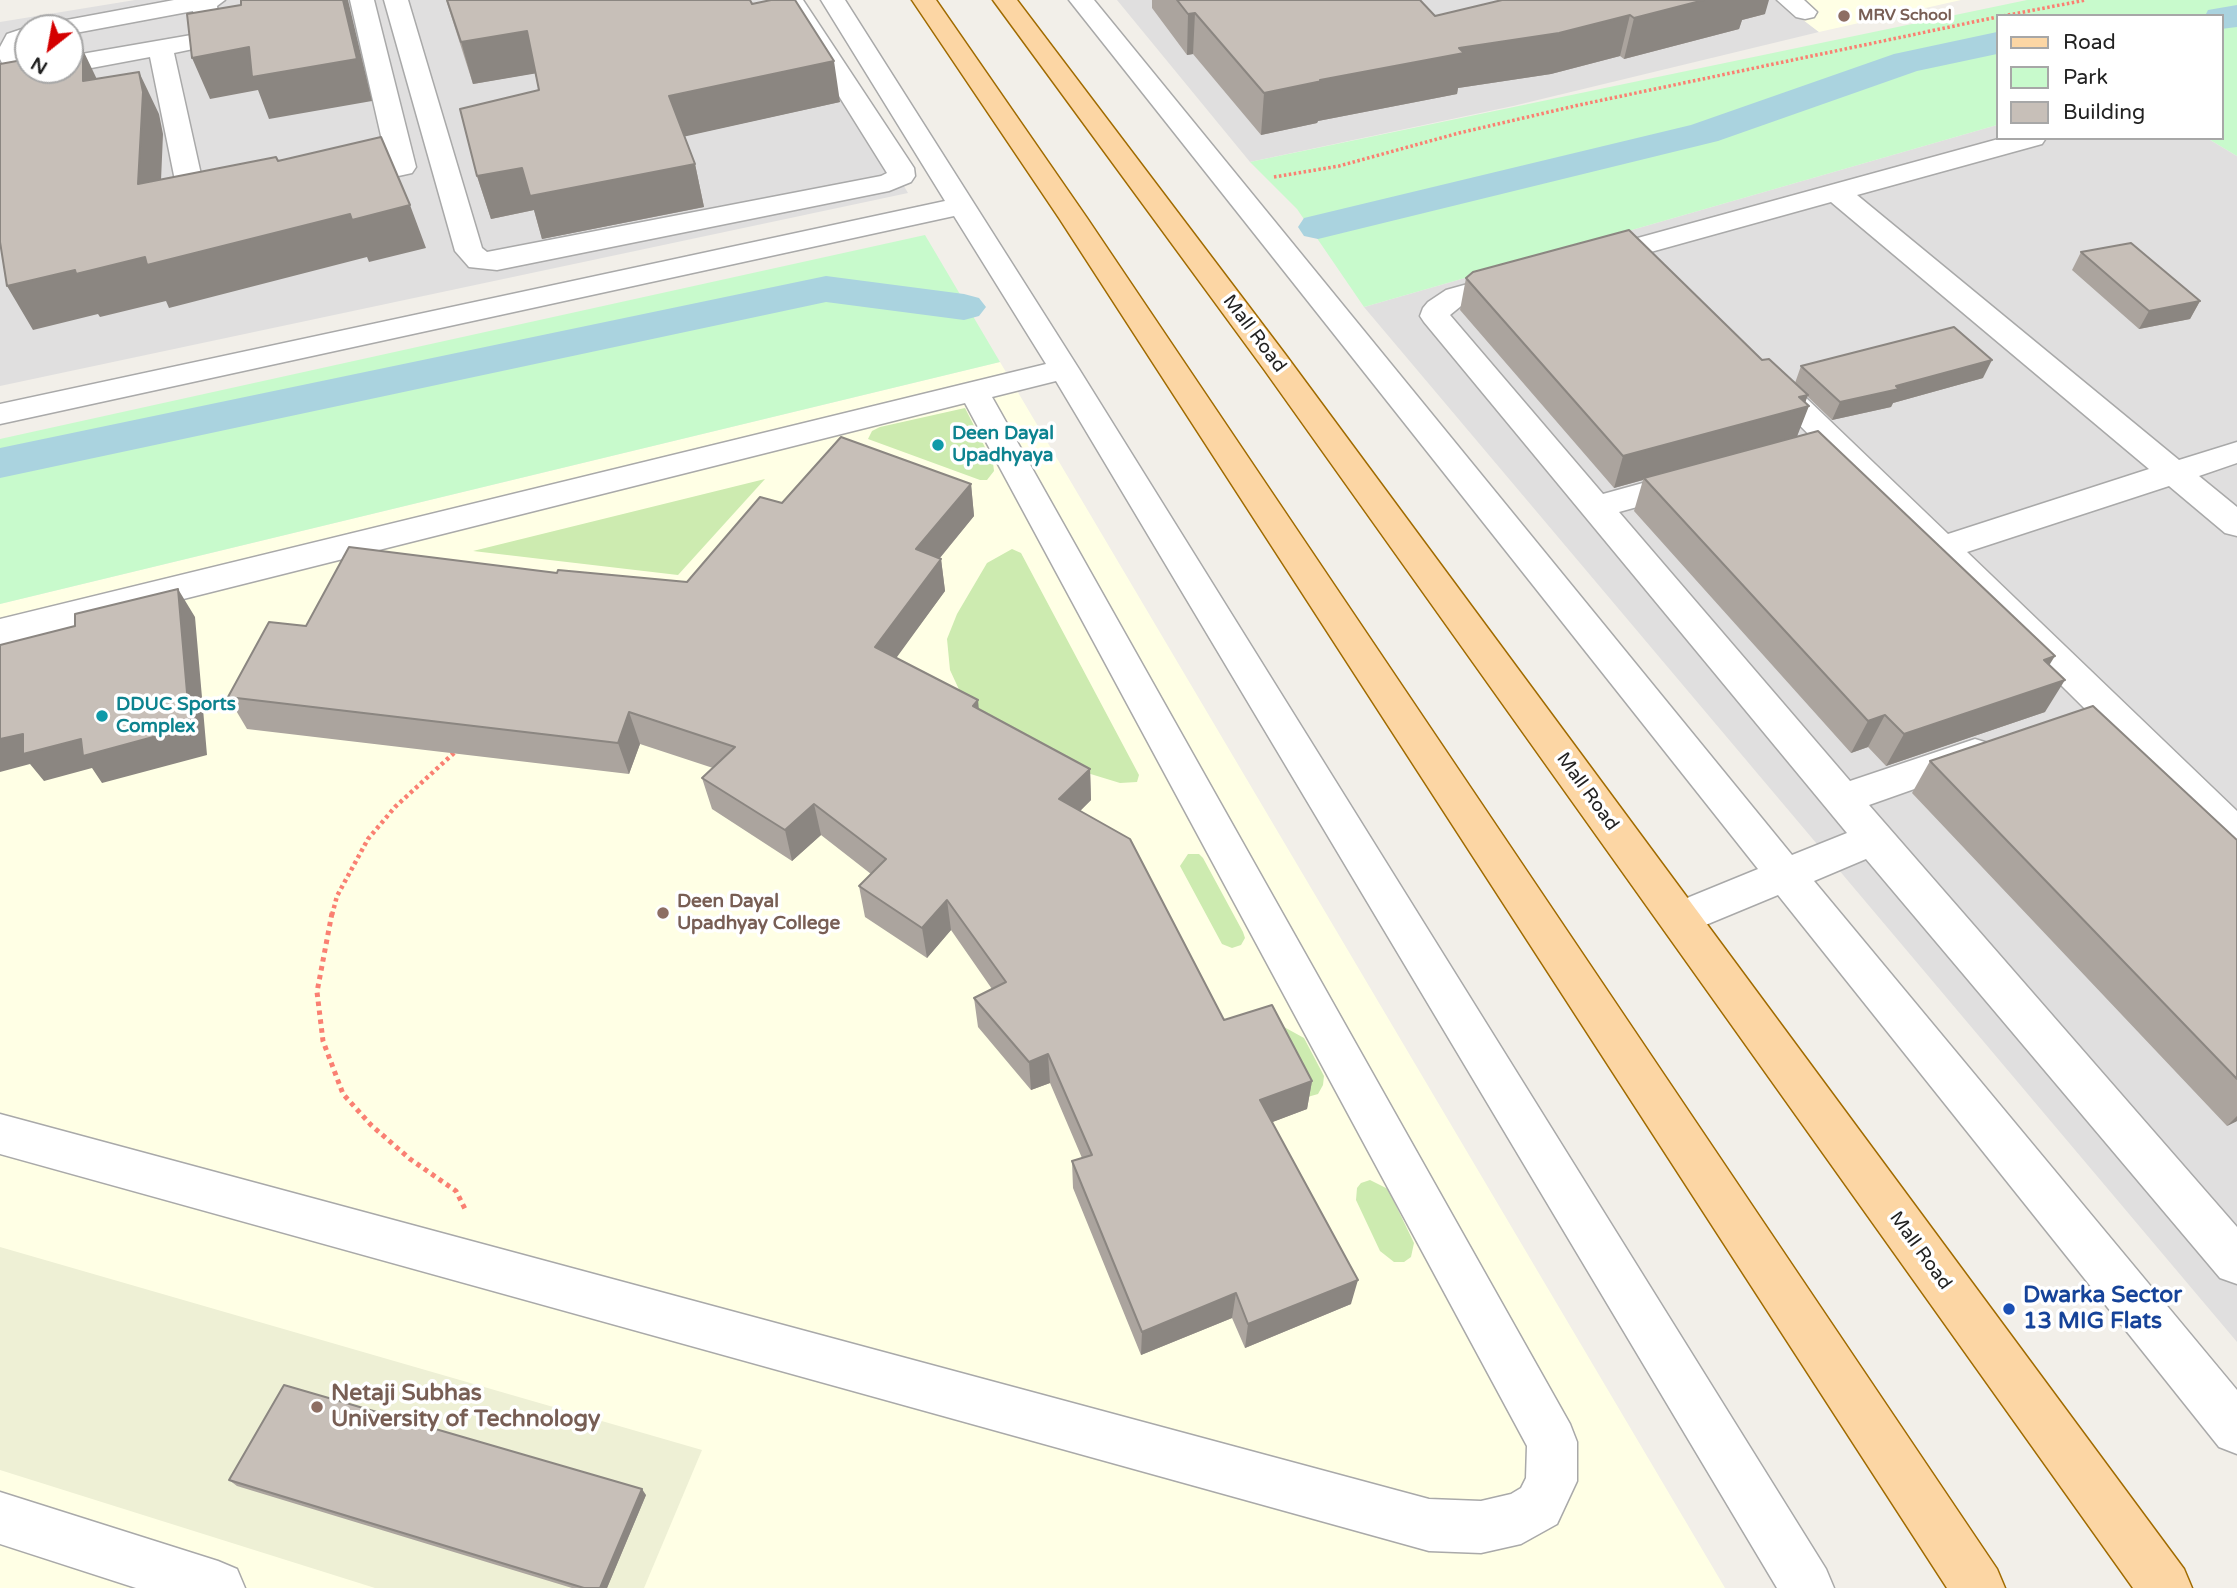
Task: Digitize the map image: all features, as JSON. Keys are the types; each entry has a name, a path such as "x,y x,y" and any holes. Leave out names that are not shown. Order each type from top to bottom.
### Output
{"main road":[{"path":"924,0 1088,241 1978,1588"},
{"name":"Mall Road","path":"1005,0 1282,372 2165,1588"}],"street":[{"path":"325,184 402,167 362,0"},
{"path":"396,0 469,251 480,261 497,261 875,186 901,176 900,168 791,0"},
{"path":"833,0 1064,369 1807,1588"},
{"path":"1081,0 1786,876 2237,1429"},
{"path":"84,24 208,1 208,39 84,62"},
{"path":"14,43 10,52 14,63"},
{"path":"161,49 194,205 207,207 246,200"},
{"path":"2026,140 1456,296 1438,308 1435,316 1843,799 1873,839 2237,1262"},
{"path":"1836,192 2237,525"},
{"path":"0,414 962,206"},
{"path":"1632,248 1661,276"},
{"path":"1747,359 2237,835"},
{"path":"0,632 1064,369"},
{"path":"0,1134 469,1260 1429,1525 1481,1527 1521,1518 1539,1506 1551,1481 1552,1442 974,392"},
{"path":"1794,453 1834,442"},
{"path":"1943,548 2237,452"},
{"path":"1595,507 1714,475"},
{"path":"2066,722 2106,708"},
{"path":"1843,799 2014,740"},
{"path":"1679,919 1873,839"},
{"path":"0,1518 218,1588"}],"path":[{"path":"2013,14 2086,0"},
{"path":"1231,186 1339,166 1460,133 1579,105 1996,17"},
{"path":"459,749 395,807 368,839 352,866 337,896 328,928 317,992 323,1041 343,1094 371,1125 410,1158 456,1191 466,1208 469,1260"}],"shaded area":[{"path":"135,0 796,0 908,193 0,386 0,22 14,20 14,84 84,84 84,14 49,14"},
{"path":"1117,0 1777,0 1819,32 1513,106 1250,162"},
{"name":"MRV School","path":"1777,0 1961,0 1819,32"},
{"path":"1996,125 1996,140 2210,140 2237,156 2237,1342 1364,307"},
{"name":"Deen Dayal Upadhyay College","path":"1000,362 1725,1588 0,1588 0,604"},
{"name":"Netaji Subhas University of Technology","path":"0,1247 702,1450 644,1588 375,1588 0,1470"}],"green space":[{"path":"2027,0 2237,0 2237,156 2210,140 2223,140 2223,14 1996,14 1996,125 1364,307 1297,209 1250,162"},
{"path":"925,235 1000,362 0,604 0,439"},
{"path":"965,408 993,463 994,471 987,480 980,480 868,439 872,431 880,427"},
{"path":"765,479 678,575 473,551"},
{"path":"1012,549 1021,553 1139,775 1137,782 1120,783 1071,768 994,725 962,696 950,670 947,639 957,614 987,563"},
{"path":"1188,854 1199,854 1203,858 1243,932 1245,938 1241,945 1232,948 1222,944 1180,866"},
{"path":"1284,1027 1304,1038 1324,1076 1318,1094 1304,1098 1277,1028"},
{"path":"1370,1180 1388,1189 1414,1243 1411,1257 1404,1262 1394,1262 1380,1251 1356,1200 1357,1188 1361,1183"}],"building":[{"path":"241,0 343,0 357,59 252,77 249,47 192,58 187,14 241,5"},
{"path":"447,0 750,0 752,4 771,0 795,0 834,61 669,96 695,164 530,196 522,168 477,176 460,109 539,90 527,31 461,42"},
{"path":"1177,0 1420,0 1435,16 1502,0 1704,0 1559,33 1459,48 1464,53 1264,93 1195,13 1188,14"},
{"path":"14,62 14,84 84,84 84,81 139,72 143,92 138,184 276,157 278,161 381,137 410,205 352,220 350,214 147,265 145,257 76,274 75,270 7,286 0,242 0,64"},
{"path":"1629,230 1762,360 1769,359 1808,395 1799,397 1809,406 1623,456 1466,278 1473,272"},
{"path":"2131,243 2200,301 2149,311 2081,252"},
{"path":"1954,327 1992,360 1896,386 1899,389 1840,402 1801,366"},
{"path":"1818,431 2055,656 2044,660 2065,680 1904,734 1885,715 1868,721 1644,478"},
{"path":"841,437 971,484 916,549 941,559 875,647 978,700 973,706 1090,769 1059,799 1130,839 1224,1020 1272,1005 1312,1081 1260,1100 1358,1280 1248,1324 1236,1293 1142,1332 1072,1161 1092,1155 1048,1054 1029,1062 974,998 1006,982 947,900 922,928 859,886 886,859 814,804 785,830 702,778 735,747 629,712 618,743 228,697 269,622 306,626 349,547 557,573 558,570 687,582 760,497 782,503"},
{"name":"DDUC Sports Complex","path":"178,589 190,727 83,756 81,739 23,754 23,734 0,739 0,645 75,626 75,614"},
{"path":"2093,706 2237,840 2237,1079 1930,761"},
{"path":"284,1385 642,1489 600,1588 584,1588 229,1480"}],"waterway":[{"path":"2223,18 2237,16"},
{"path":"1318,227 1704,133 1907,62 1996,43"},
{"path":"0,463 826,289 964,307"}],"place":[{"name":"MRV School","path":"1844,16"},
{"name":"Deen Dayal Upadhyaya","path":"938,445"},
{"name":"DDUC Sports Complex","path":"102,716"},
{"name":"Deen Dayal Upadhyay College","path":"663,913"},
{"name":"Dwarka Sector 13 MIG Flats","path":"2009,1309"},
{"name":"Netaji Subhas University of Technology","path":"317,1407"}]}
